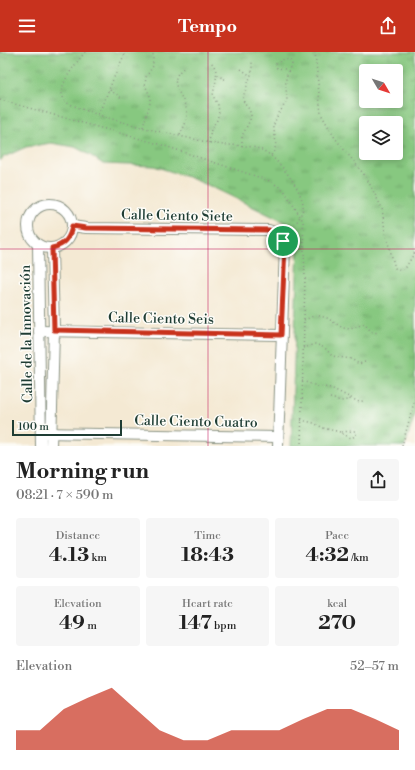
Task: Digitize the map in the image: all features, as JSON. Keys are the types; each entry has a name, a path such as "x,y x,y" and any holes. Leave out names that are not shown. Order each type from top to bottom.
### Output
{"street":[{"path":"46,204 53,204 61,206 67,211 71,218 72,226 71,234 67,241 60,246 45,248 32,240 29,234 28,226 29,218 33,212 46,204"},
{"name":"Calle Ciento Siete","path":"72,226 86,228 269,230 282,238"},
{"path":"278,441 285,246 282,238"},
{"name":"Calle de la Innovación","path":"38,245 39,331 46,433 51,446"},
{"name":"Calle de la Innovación","path":"41,446 46,433 54,330 52,248"},
{"name":"Calle Ciento Seis","path":"39,331 54,330 281,335"},
{"name":"Calle Ciento Cuatro","path":"46,433 278,441"}],"path":[{"path":"85,52 72,69 63,86 62,92 65,102 142,128 209,143 260,149 271,155 299,189 302,197 303,208 300,215 293,228 282,238"},
{"path":"98,114 126,52"},
{"path":"142,128 150,103 150,96 145,85 146,77 153,66 153,52"},
{"path":"315,52 320,114 335,138 366,177 382,208 390,256 395,268 401,270 406,267 415,252"},
{"path":"271,155 274,152 276,143 274,129 275,123 278,114 287,100 285,78 292,64 290,60 284,59 276,64 277,68 285,69"},
{"path":"242,146 242,136 251,115 250,108 244,103 243,96 251,76 252,60"},
{"path":"211,62 217,75 226,80"},
{"path":"180,136 187,123 187,113 185,104 175,85 175,79 178,72 185,67"},
{"path":"241,69 251,76"},
{"path":"209,143 211,129 217,120 219,112 218,105 213,96 217,75"},
{"path":"110,90 123,99"},
{"path":"0,100 159,144 270,181 284,190 303,221 304,320 301,446"},
{"path":"304,320 316,316 327,318 343,328 350,328 364,324 372,332 379,333"},
{"path":"303,348 315,344 325,348 332,356 351,359 359,364 365,362"},
{"path":"302,381 317,386 331,388 359,402 363,401"},
{"path":"330,398 341,401 352,398"},
{"path":"402,446 415,399"},
{"path":"301,420 340,432 355,431 356,434 352,438 348,438 340,432"}],"green space":[{"path":"0,52 415,52 415,414 405,446 291,446 298,247 290,225 210,186 188,177 154,166 103,164 75,147 51,143 26,147 4,157 0,161"}],"route":[{"path":"72,226 86,228 269,230 281,236 283,241 285,246 281,335 54,330 52,248 60,246 67,241 71,234 72,226"}]}
